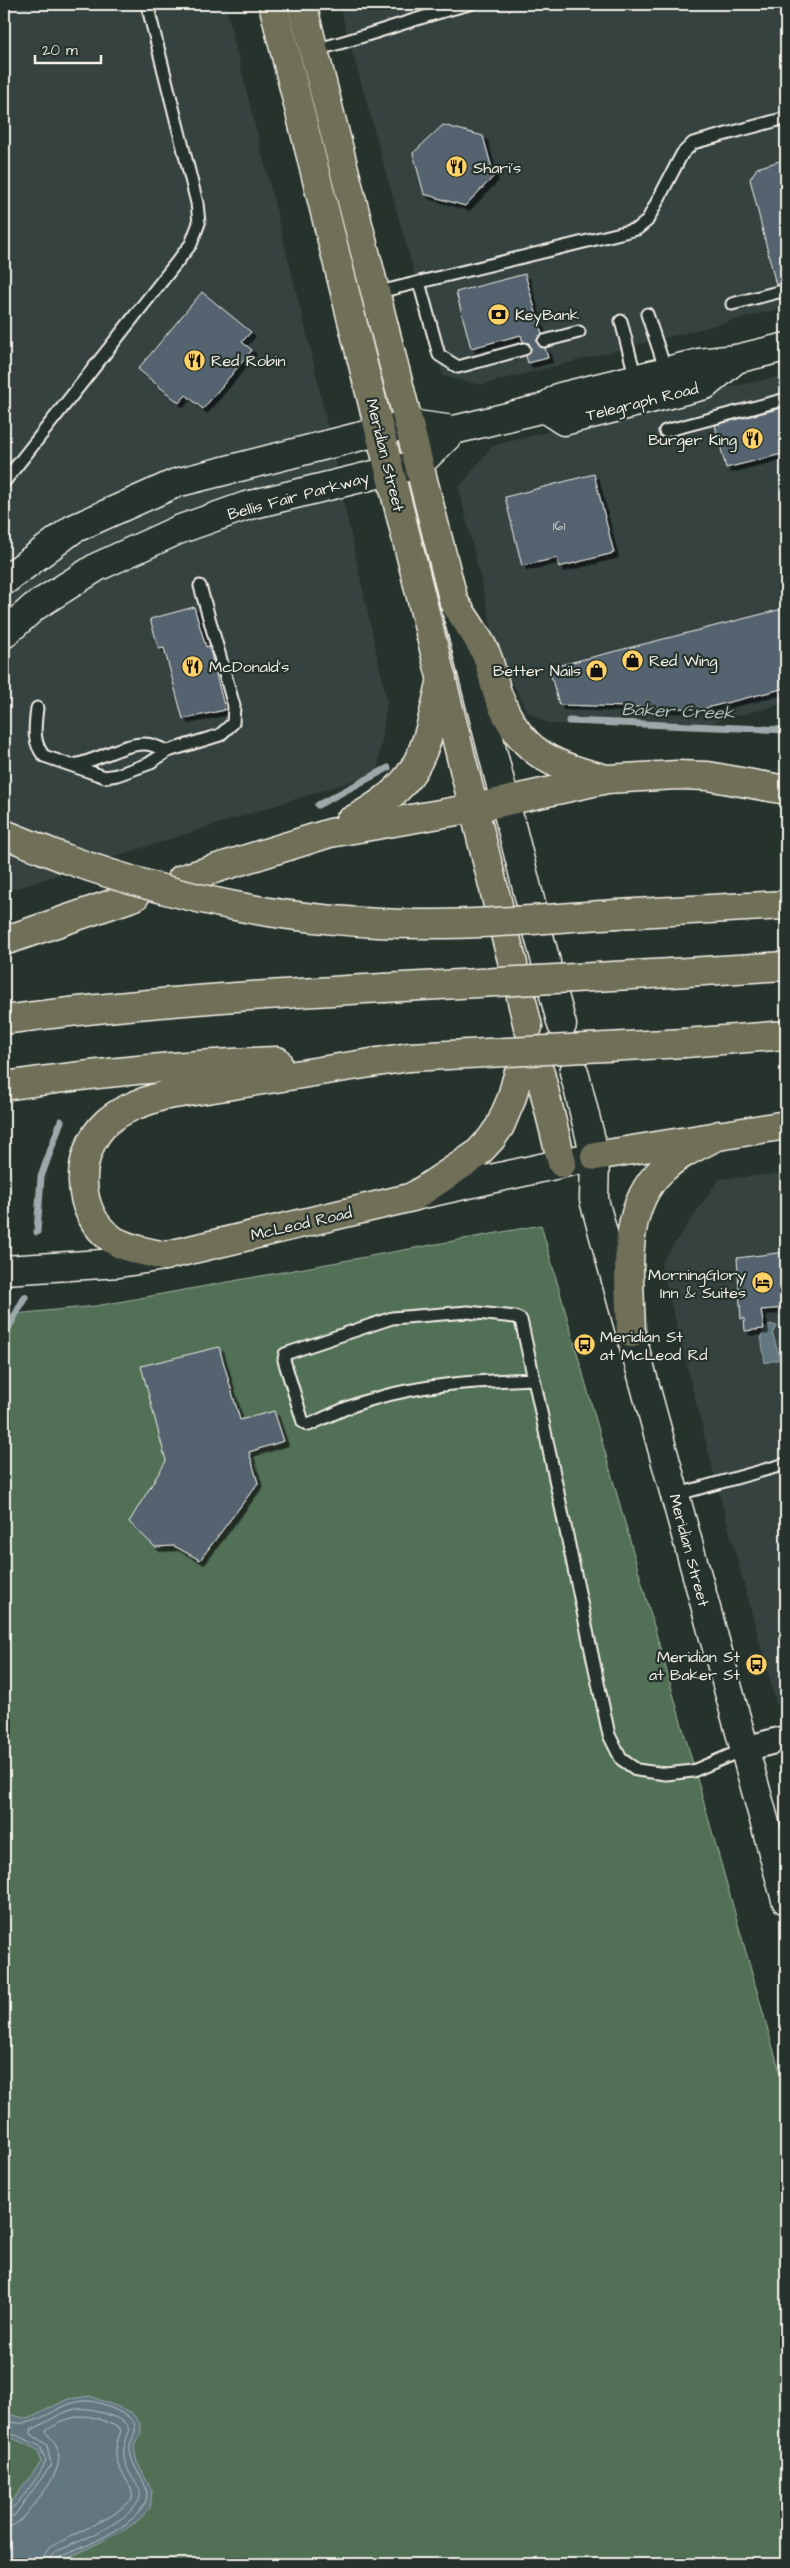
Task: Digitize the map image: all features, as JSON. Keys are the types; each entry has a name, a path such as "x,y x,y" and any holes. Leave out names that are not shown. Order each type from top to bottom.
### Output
{"highway":[{"name":"Meridian Street","path":"273,4 498,906"},
{"path":"288,4 295,34 313,50"},
{"name":"Meridian Street","path":"302,4 454,602"},
{"path":"454,602 487,655 498,696 519,736 538,753 557,765 607,778"},
{"path":"330,832 376,808 407,780 419,762 427,743 442,679"},
{"path":"182,879 330,832 474,808 607,778 677,775 708,776 786,790"},
{"path":"4,834 117,877 198,900 311,919 422,924 779,905"},
{"path":"4,941 135,896"},
{"path":"505,934 513,964"},
{"path":"4,1020 195,998 786,966"},
{"path":"521,997 524,1027"},
{"path":"4,1086 87,1074 222,1063 408,1057 685,1043 786,1035"},
{"path":"164,1256 128,1247 113,1239 100,1228 88,1210 83,1190 87,1153 95,1137 107,1122 127,1108 162,1096 408,1057"},
{"name":"Meridian Street","path":"413,1197 476,1155 500,1126 511,1100 529,1074 562,1163"},
{"path":"595,1156 786,1125"},
{"path":"630,1333 630,1244 634,1220 642,1200 651,1182 663,1169 719,1135"},
{"name":"McLeod Road","path":"164,1256 413,1197"}],"main road":[{"name":"Telegraph Road","path":"454,430 544,408 560,398 666,371 699,363 736,360 786,347"},
{"name":"Telegraph Road","path":"544,408 564,421 705,385 736,360"},
{"path":"4,581 73,529 176,484 409,424 454,430"},
{"path":"419,464 454,430"},
{"name":"Bellis Fair Parkway","path":"4,634 34,607 66,585 97,567 178,530 246,506 419,464"},
{"name":"Meridian Street","path":"454,602 531,904"},
{"path":"538,932 546,962"},
{"path":"554,995 562,1025"},
{"name":"Meridian Street","path":"574,1072 595,1156 594,1200 786,1900"},
{"name":"McLeod Road","path":"413,1197 595,1156"},
{"name":"Meridian Street","path":"562,1163 594,1200"},
{"name":"McLeod Road","path":"4,1270 120,1263 164,1256"}],"street":[{"path":"745,1749 786,1738"}],"lane":[{"path":"4,482 191,244 199,223 197,203 147,4"},
{"path":"313,50 367,35 421,16 470,4"},
{"path":"375,293 637,229 647,220 682,154 693,143 786,118"},
{"path":"419,282 439,355 458,367 524,349"},
{"path":"732,304 786,290"},
{"path":"647,314 666,371"},
{"path":"621,321 636,379"},
{"path":"544,341 579,332"},
{"path":"665,430 786,399"},
{"path":"36,708 35,738 38,749 44,756 105,777 148,764 168,751 220,735 233,723 234,706 200,586"},
{"path":"72,765 89,762 135,745 151,744 168,751"},
{"path":"534,1379 451,1383 397,1392 364,1401 309,1425 303,1422 284,1360 285,1354 392,1318 468,1312 515,1316 521,1320 534,1379 609,1735 621,1759 637,1770 666,1774 693,1771 745,1749"},
{"path":"675,1495 786,1464"}],"shaded area":[{"path":"4,4 225,4 311,351 387,701 377,773 4,892"},
{"path":"339,4 786,4 786,307 481,385 443,376"},
{"path":"786,375 786,703 691,728 549,724 527,711 498,654 459,488 492,446 679,398"},
{"path":"786,1173 786,1704 777,1706 713,1470 661,1263 719,1179"}],"green space":[{"path":"541,1225 786,2094 786,2564 4,2564 4,1315 96,1306"}],"water":[{"path":"770,1324 777,1326 773,1335 780,1359 765,1363 761,1336"},
{"path":"90,2396 131,2412 140,2423 141,2434 134,2448 137,2462 152,2491 150,2508 140,2519 123,2531 56,2564 4,2564 4,2512 41,2462 38,2450 4,2434 4,2413 28,2419 68,2399"}],"building":[{"path":"443,125 483,136 494,176 465,206 424,194 413,153"},
{"path":"786,159 786,283 776,285 750,179 757,168"},
{"name":"KeyBank","path":"525,274 542,334 537,339 537,343 545,348 548,358 528,363 526,356 531,348 529,343 523,342 521,335 471,348 456,292"},
{"name":"Red Robin","path":"202,292 251,332 242,342 252,350 203,409 186,395 179,403 138,369"},
{"name":"Burger King","path":"786,407 786,453 726,468 715,425"},
{"path":"594,474 614,553 559,567 557,558 522,566 505,497"},
{"name":"McDonald's","path":"194,607 206,647 209,646 225,710 183,719 164,648 159,649 150,619"},
{"path":"786,608 786,688 702,709 559,705 549,668"},
{"name":"MorningGlory Inn & Suites","path":"786,1252 786,1308 761,1310 764,1329 745,1331 744,1318 741,1319 737,1258"},
{"path":"219,1347 240,1420 274,1411 284,1441 249,1452 258,1483 200,1560 174,1546 155,1547 129,1522 166,1461 141,1366"}],"waterway":[{"name":"Baker Creek","path":"569,721 786,730"},
{"name":"Baker Creek","path":"318,805 388,768"},
{"name":"Baker Creek","path":"37,1232 41,1177 61,1121"},
{"name":"Baker Creek","path":"4,1336 25,1297"}],"place":[{"name":"Shari's","path":"457,167"},
{"name":"KeyBank","path":"499,314"},
{"name":"Red Robin","path":"195,360"},
{"name":"Burger King","path":"753,439"},
{"name":"Red Wing","path":"633,660"},
{"name":"McDonald's","path":"193,666"},
{"name":"Better Nails","path":"597,670"},
{"name":"MorningGlory Inn & Suites","path":"762,1283"},
{"name":"Meridian St at McLeod Rd","path":"584,1345"},
{"name":"Meridian St at Baker St","path":"756,1665"}]}
